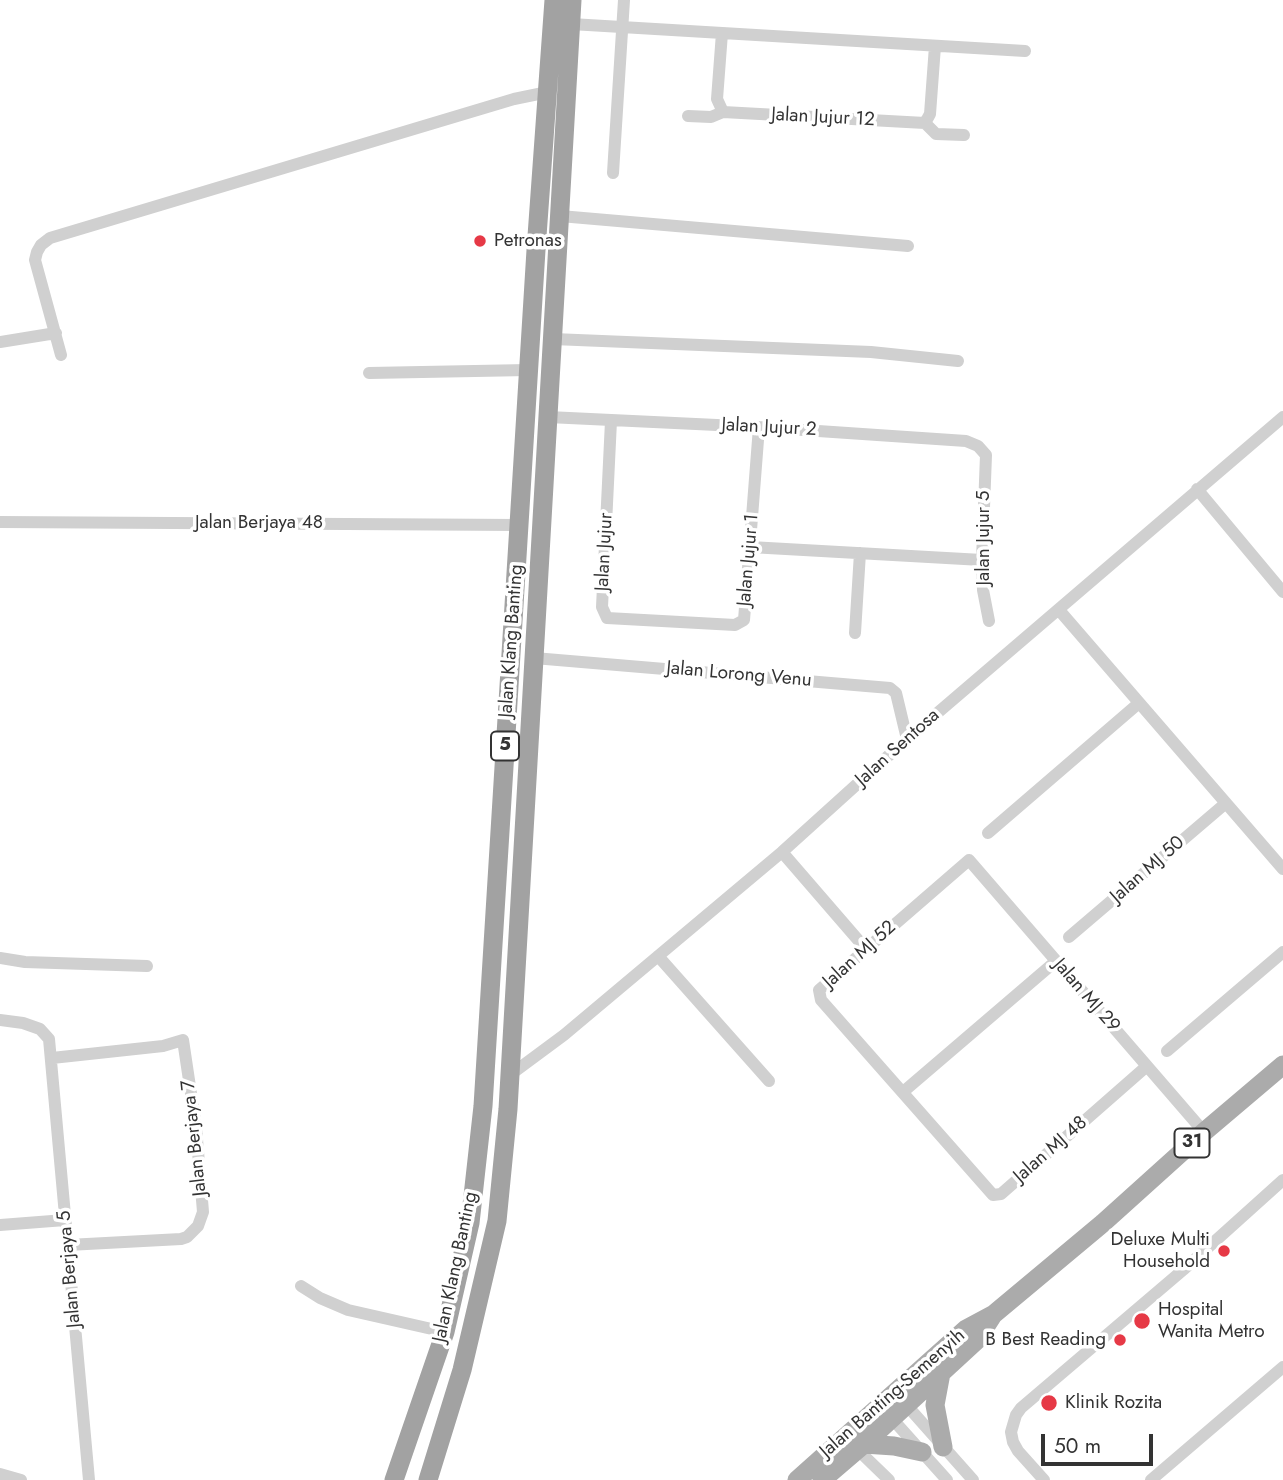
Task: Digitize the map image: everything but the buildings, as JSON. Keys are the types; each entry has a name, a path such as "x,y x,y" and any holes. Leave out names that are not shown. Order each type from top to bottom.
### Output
{"highway":[{"name":"Jalan Klang Banting","path":"394,1480 445,1332 470,1223 483,1106 519,525 523,370 554,0"},
{"name":"Jalan Klang Banting","path":"428,1480 462,1370 497,1221 510,1074 572,0"}],"main road":[{"name":"Jalan Banting-Semenyih","path":"822,1480 861,1447 893,1405 966,1329 993,1314 1103,1223 1283,1065"},
{"name":"Jalan Banting-Semenyih","path":"797,1480 893,1405 941,1373 977,1340 993,1314"},
{"path":"941,1373 935,1405 943,1447"},
{"path":"861,1447 894,1446 922,1452"}],"street":[{"path":"613,173 624,0"},
{"path":"571,24 1025,51"},
{"path":"722,33 717,99 723,112"},
{"path":"925,123 930,114 935,46"},
{"path":"61,355 35,260 41,245 50,238 501,102 548,92"},
{"name":"Jalan Jujur 12","path":"688,116 711,117 723,112 925,123 936,134 964,135"},
{"path":"560,216 908,246"},
{"path":"0,342 56,333"},
{"path":"553,339 871,352 958,360"},
{"path":"369,373 523,370"},
{"name":"Jalan Jujur 2","path":"548,417 759,427 966,441 978,446 986,455"},
{"name":"Jalan Sentosa","path":"510,1074 564,1035 782,852 907,739 1283,417"},
{"name":"Jalan Jujur","path":"611,421 602,607 607,618 672,621"},
{"name":"Jalan Jujur 1","path":"672,621 735,625 744,620 759,427"},
{"name":"Jalan Jujur 5","path":"986,455 982,560 983,590 989,621"},
{"path":"1197,489 1283,592"},
{"name":"Jalan Berjaya 48","path":"0,522 519,525"},
{"path":"750,547 982,560"},
{"path":"855,633 860,553"},
{"path":"1059,610 1283,869"},
{"name":"Jalan Lorong Venu","path":"534,658 890,688 896,693 907,739"},
{"path":"988,833 1139,703"},
{"name":"Jalan MJ 50","path":"1069,937 1226,803"},
{"path":"782,852 866,948"},
{"name":"Jalan MJ 52","path":"903,1092 819,996 819,990 969,860"},
{"name":"Jalan MJ 29","path":"969,860 1204,1132"},
{"path":"1167,1051 1283,952"},
{"path":"658,956 769,1081"},
{"path":"0,958 25,962 147,966"},
{"path":"903,1092 1056,961"},
{"name":"Jalan Berjaya 5","path":"0,1020 40,1028 49,1039 89,1480"},
{"name":"Jalan Berjaya 7","path":"52,1058 163,1046 183,1040 197,1127 203,1212 198,1226 187,1237 68,1245"},
{"name":"Jalan MJ 48","path":"903,1092 993,1195 997,1196 1147,1066"},
{"path":"1044,1480 1013,1442 1016,1415 1021,1408 1183,1270 1283,1180"},
{"path":"0,1226 65,1220"},
{"path":"301,1286 348,1310 445,1332"},
{"path":"1151,1480 1283,1367"},
{"path":"893,1405 943,1447 973,1480"},
{"path":"893,1405 922,1452 947,1480"},
{"path":"861,1447 888,1480"},
{"path":"0,1474 21,1480"}],"place":[{"name":"Petronas","path":"480,241"},
{"name":"Deluxe Multi Household","path":"1224,1251"},
{"name":"Hospital Wanita Metro","path":"1142,1321"},
{"name":"B Best Reading","path":"1120,1340"},
{"name":"Klinik Rozita","path":"1049,1403"}]}
